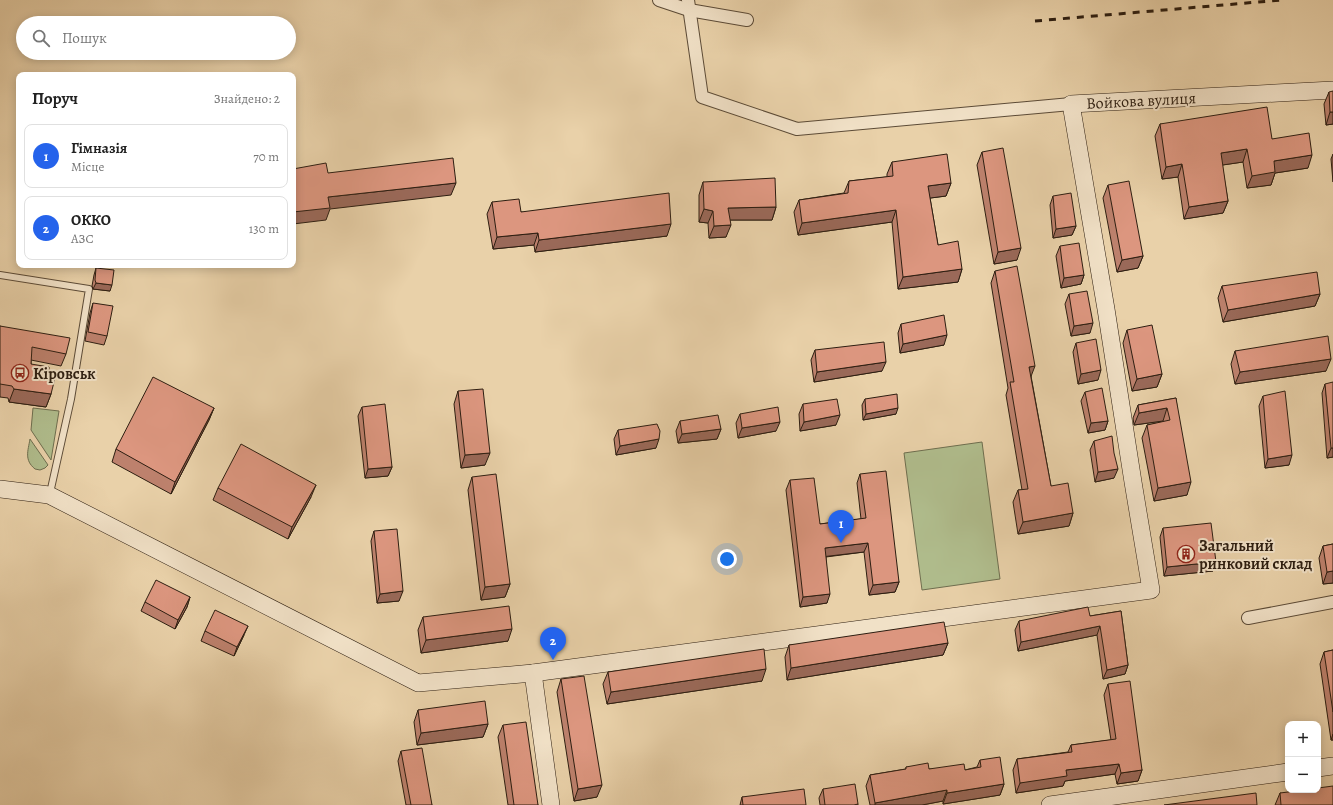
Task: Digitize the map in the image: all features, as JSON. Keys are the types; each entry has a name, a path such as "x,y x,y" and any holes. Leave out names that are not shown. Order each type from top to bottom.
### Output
{"street":[{"path":"660,0 689,5 747,20"},
{"name":"Войкова вулиця","path":"689,5 702,97 797,129 1070,104 1333,90"},
{"path":"0,489 49,496 418,683 533,673 1151,590 1106,309 1070,104"},
{"path":"1248,618 1333,602"},
{"path":"533,673 551,805"},
{"path":"1321,768 1333,766"},
{"path":"1050,805 1285,772"}],"lane":[{"path":"0,275 89,289 72,399 49,496"}],"green space":[{"path":"33,408 59,411 51,460 31,430"},
{"path":"30,439 48,465 45,468 40,470 35,469 29,462 28,451"},
{"path":"982,442 1000,579 922,590 904,453"}],"building":[{"path":"1333,91 1333,112 1330,112 1329,92"},
{"path":"1267,107 1272,139 1309,133 1312,155 1274,161 1275,172 1252,176 1247,149 1221,153 1228,201 1189,207 1182,164 1166,167 1160,124"},
{"path":"1003,148 1021,248 998,252 982,152"},
{"path":"947,154 951,183 928,186 938,245 958,241 962,269 903,277 896,210 802,223 799,200 848,193 849,181 893,176 892,162"},
{"path":"453,158 456,183 328,197 330,208 296,212 296,168 326,163 328,173"},
{"path":"775,178 776,207 728,208 731,225 714,226 713,211 704,209 703,182"},
{"path":"1129,181 1143,256 1122,260 1108,185"},
{"path":"669,193 671,224 539,240 538,233 497,237 492,202 519,199 521,212"},
{"path":"1071,193 1076,226 1056,229 1053,196"},
{"path":"1079,243 1084,275 1064,278 1060,246"},
{"path":"1017,266 1035,366 1029,367 1051,486 1068,483 1073,513 1023,522 1018,490 1028,489 1010,382 1014,382 995,271"},
{"path":"96,268 114,270 112,285 96,283"},
{"path":"1317,272 1320,294 1228,310 1222,286"},
{"path":"1087,291 1093,323 1074,326 1069,294"},
{"path":"93,303 113,306 107,336 88,332"},
{"path":"944,315 947,335 903,344 901,324"},
{"path":"1152,325 1162,374 1137,379 1127,330"},
{"path":"0,326 70,338 66,354 32,347 31,364 49,367 49,377 55,378 51,394 14,389 12,386 0,384"},
{"path":"1328,336 1331,359 1240,372 1235,351"},
{"path":"1096,339 1101,370 1081,374 1076,343"},
{"path":"884,342 886,362 817,372 815,350"},
{"path":"153,377 214,408 175,482 116,449"},
{"path":"1333,382 1333,448 1331,448 1325,384"},
{"path":"1102,388 1108,421 1091,423 1085,392"},
{"path":"483,389 490,453 465,455 458,391"},
{"path":"1285,391 1292,455 1268,459 1263,396"},
{"path":"897,394 898,408 866,414 865,399"},
{"path":"1176,398 1191,482 1158,488 1147,425 1170,420 1167,408 1139,413 1138,405"},
{"path":"837,399 840,415 804,422 803,404"},
{"path":"385,404 392,467 368,469 362,407"},
{"path":"778,407 780,422 742,428 740,414"},
{"path":"718,415 721,429 682,434 680,421"},
{"path":"657,424 660,431 659,439 620,446 618,430"},
{"path":"1112,436 1118,469 1098,472 1094,441"},
{"path":"241,444 316,485 292,527 218,488"},
{"path":"886,471 899,582 873,585 868,543 825,548 830,594 803,597 790,480 814,478 820,524 866,518 860,474"},
{"path":"496,474 510,584 485,587 472,477"},
{"name":"Загальний ринковий склад","path":"1211,523 1216,562 1167,567 1163,528"},
{"path":"397,529 403,591 380,594 374,531"},
{"path":"1333,544 1333,571 1327,572 1323,546"},
{"path":"156,580 190,597 178,620 145,602"},
{"path":"509,606 512,629 426,640 423,617"},
{"path":"1088,607 1090,616 1121,611 1128,665 1107,670 1100,626 1021,642 1019,621"},
{"path":"215,610 248,626 237,647 205,631"},
{"path":"944,622 948,643 791,668 789,645"},
{"path":"764,649 766,669 611,692 608,672"},
{"path":"1333,650 1333,712 1324,652"},
{"path":"584,676 602,785 578,789 561,679"},
{"path":"1130,681 1142,770 1121,773 1119,764 1066,770 1067,776 1020,783 1017,759 1072,752 1071,745 1116,739 1108,684"},
{"path":"485,701 488,724 421,733 418,710"},
{"path":"526,722 538,805 514,805 503,725"},
{"path":"422,748 432,805 411,805 401,751"},
{"path":"1000,757 1004,784 947,793 947,790 875,803 870,775 906,769 906,767 928,763 929,769 964,764 965,770 981,767 980,760"},
{"path":"855,784 858,804 825,805 823,789"},
{"path":"1333,786 1333,805 1281,805 1280,793 1321,793 1321,788"},
{"path":"804,789 806,805 743,805 742,797"},
{"path":"1256,793 1257,805 1164,805"}],"railway":[{"path":"1035,21 1282,0"}],"place":[{"name":"Кіровськ","path":"20,373"},
{"name":"Гімназія","path":"841,543"},
{"name":"Загальний ринковий склад","path":"1186,554"},
{"name":"ОККО","path":"553,660"}]}
